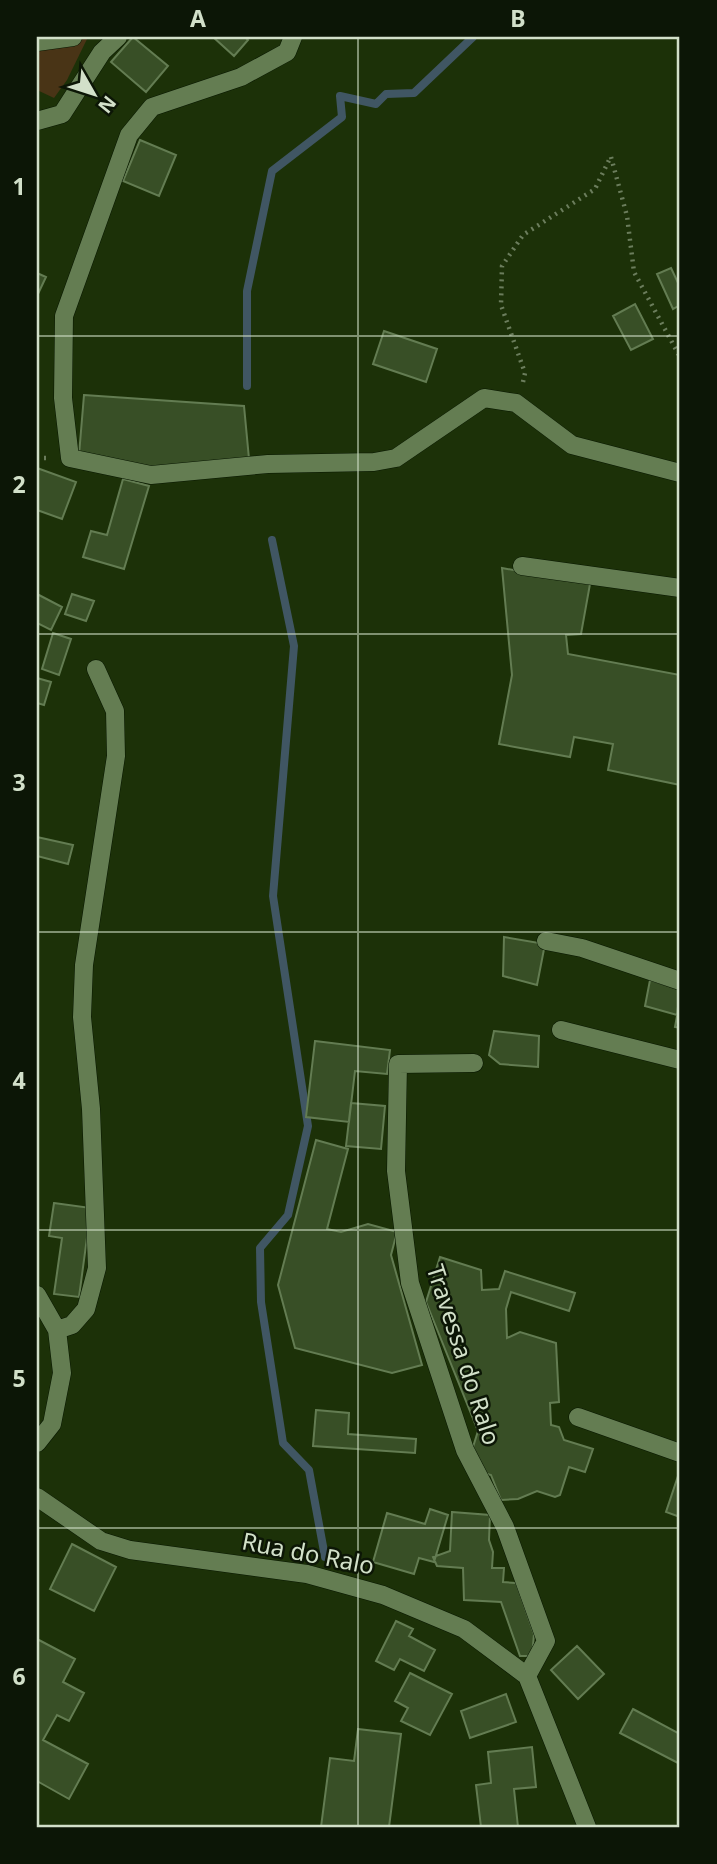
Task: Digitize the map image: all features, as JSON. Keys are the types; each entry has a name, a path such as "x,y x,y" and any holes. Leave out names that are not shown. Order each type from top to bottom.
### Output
{"street":[{"path":"37,42 74,37"},
{"path":"37,121 62,114 102,52 118,37"},
{"path":"293,37 287,52 242,77 152,107 129,135 64,316 63,398 70,458 151,475 281,463 374,462 396,458 484,398 516,403 572,446 680,473"},
{"path":"522,566 680,588"},
{"path":"57,1330 72,1325 86,1309 97,1268 91,1109 82,1017 84,965 116,744 116,711 96,669"},
{"path":"546,941 582,948 680,981"},
{"path":"561,1030 680,1059"},
{"name":"Travessa do Ralo","path":"474,1063 398,1064 396,1171 410,1283 465,1450 505,1527 546,1641 527,1676"},
{"path":"37,1295 57,1330 62,1373 52,1424 37,1443"},
{"path":"579,1417 680,1453"},
{"name":"Rua do Ralo","path":"37,1497 101,1541 130,1550 307,1574 383,1595 464,1629 527,1676"},
{"path":"527,1676 587,1827"}],"path":[{"path":"516,403 525,373 501,305 502,266 523,235 595,190 611,156 627,216 634,272 680,357"}],"shaded area":[{"path":"37,37 88,37 67,80 54,98 37,90"}],"building":[{"path":"133,37 168,66 146,92 111,62"},
{"path":"213,37 245,37 248,40 234,56"},
{"path":"140,140 176,155 159,196 123,181"},
{"path":"671,268 680,287 680,305 673,309 657,274"},
{"path":"37,273 46,277 37,296"},
{"path":"635,304 653,339 631,350 613,316"},
{"path":"384,331 437,349 426,382 373,364"},
{"path":"84,395 244,406 249,459 156,471 79,455"},
{"path":"37,468 76,482 62,519 37,510"},
{"path":"123,479 149,486 124,569 83,557 91,531 107,535"},
{"path":"502,568 590,584 581,634 566,635 568,654 680,675 680,785 608,770 613,744 574,737 570,757 499,744 512,675"},
{"path":"37,594 62,607 51,630 37,623"},
{"path":"72,594 94,601 86,621 65,614"},
{"path":"53,633 71,639 59,675 42,669"},
{"path":"37,678 51,682 44,705 37,703"},
{"path":"37,837 73,845 68,864 37,856"},
{"path":"504,937 545,944 537,985 503,976"},
{"path":"650,980 680,989 677,1015 645,1006"},
{"path":"680,999 680,1028 675,1027"},
{"path":"494,1031 539,1036 538,1067 500,1064 489,1055"},
{"path":"315,1041 390,1050 387,1074 355,1071 349,1122 306,1117"},
{"path":"351,1103 385,1106 381,1149 346,1146"},
{"path":"316,1140 348,1149 327,1229 341,1232 368,1224 397,1232 391,1255 422,1365 392,1373 295,1348 278,1285"},
{"path":"54,1203 91,1208 79,1297 54,1294 62,1238 49,1236"},
{"path":"440,1257 481,1270 482,1290 499,1289 505,1271 575,1293 569,1311 511,1292 506,1309 507,1338 520,1332 556,1343 559,1402 550,1403 551,1425 559,1427 564,1440 593,1449 585,1472 569,1467 560,1495 555,1497 537,1491 518,1499 501,1500 491,1475 484,1473 473,1447 478,1431 426,1302"},
{"path":"316,1410 349,1413 348,1434 416,1439 415,1453 313,1446"},
{"path":"680,1470 680,1517 666,1512"},
{"path":"430,1509 448,1515 434,1562 419,1558 414,1574 373,1562 387,1513 425,1524"},
{"path":"452,1512 490,1515 492,1568 504,1568 503,1582 516,1583 534,1634 532,1656 520,1656 501,1602 464,1600 463,1568 437,1566 433,1557 450,1551"},
{"path":"72,1544 116,1567 94,1611 50,1589"},
{"path":"396,1621 413,1629 409,1636 435,1650 424,1671 400,1659 394,1670 376,1661"},
{"path":"37,1639 75,1659 63,1682 84,1693 69,1721 57,1715 43,1740 88,1764 69,1799 37,1781"},
{"path":"577,1646 604,1674 578,1699 551,1670"},
{"path":"410,1673 452,1694 430,1735 401,1721 408,1708 395,1701"},
{"path":"506,1694 516,1722 470,1738 461,1711"},
{"path":"633,1709 680,1734 680,1764 620,1733"},
{"path":"358,1729 401,1734 389,1827 321,1827 330,1758 354,1761"},
{"path":"532,1747 536,1787 514,1789 518,1827 481,1827 476,1785 491,1783 488,1752"}],"waterway":[{"path":"247,386 247,291 272,171 342,117 340,96 376,104 386,94 414,93 473,37"},
{"path":"272,540 294,646 273,896 308,1126 288,1215 260,1248 261,1302 283,1443 309,1470 325,1557"}]}
